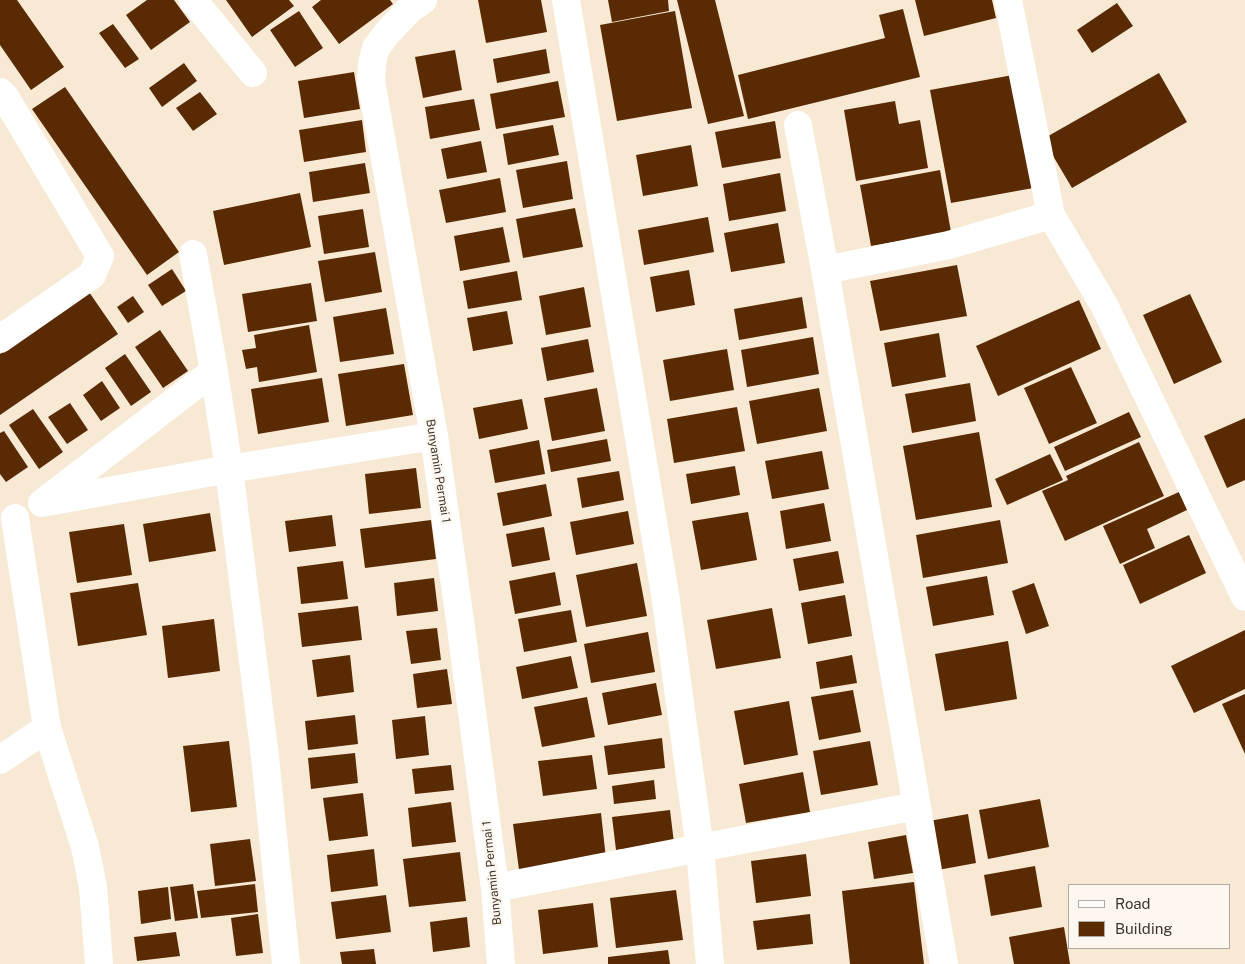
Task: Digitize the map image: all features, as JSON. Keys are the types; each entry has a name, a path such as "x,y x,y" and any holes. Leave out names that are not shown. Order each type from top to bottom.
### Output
{"street":[{"path":"194,0 253,73"},
{"path":"566,0 665,594 700,849 710,964"},
{"path":"1008,0 1051,215 1104,305 1245,597"},
{"name":"Bunyamin Permai 1","path":"412,3 376,48 372,63 371,81 434,436 495,888 501,964"},
{"path":"0,92 5,97 100,256 92,275 0,339"},
{"path":"798,125 825,270 944,964"},
{"path":"825,270 949,245 1051,215"},
{"path":"193,254 229,469 265,757 286,964"},
{"path":"99,964 93,887 85,847 47,728 7,524 42,503 214,371"},
{"path":"42,503 229,469 434,436"},
{"path":"0,760 47,728"},
{"path":"495,888 916,806"}],"building":[{"path":"0,0 17,0 64,67 31,90 0,45"},
{"path":"147,0 174,0 190,22 151,50 126,15"},
{"path":"226,0 289,0 294,6 252,37"},
{"path":"321,0 390,0 393,4 339,44 312,7"},
{"path":"478,0 541,0 547,32 486,43"},
{"path":"608,0 668,0 669,11 612,22"},
{"path":"677,0 715,0 744,116 708,124"},
{"path":"915,0 992,0 996,18 924,36"},
{"path":"1117,3 1133,26 1092,53 1077,30"},
{"path":"903,9 920,77 748,119 738,75 885,38 879,15"},
{"path":"299,11 323,48 295,67 270,30"},
{"path":"675,11 692,108 617,121 600,25"},
{"path":"113,24 139,59 125,68 99,33"},
{"path":"546,49 550,73 497,83 493,59"},
{"path":"455,50 462,90 423,98 415,57"},
{"path":"184,63 197,81 162,107 149,88"},
{"path":"354,72 360,109 304,118 298,81"},
{"path":"1159,73 1187,122 1072,188 1043,139"},
{"path":"1013,75 1033,188 951,203 930,90"},
{"path":"558,81 565,117 496,129 490,94"},
{"path":"65,87 179,252 147,275 32,109"},
{"path":"200,92 217,114 193,131 176,108"},
{"path":"474,99 480,130 430,139 425,107"},
{"path":"895,101 899,124 920,120 928,168 856,181 844,110"},
{"path":"362,120 366,152 304,162 299,130"},
{"path":"775,121 781,158 722,168 715,132"},
{"path":"553,125 559,155 508,165 503,134"},
{"path":"481,141 487,172 447,179 441,149"},
{"path":"691,145 698,186 643,196 636,155"},
{"path":"567,161 573,199 523,208 516,170"},
{"path":"365,163 370,193 313,202 309,172"},
{"path":"940,170 951,232 871,246 860,185"},
{"path":"780,173 786,211 729,221 723,184"},
{"path":"500,178 506,212 446,223 439,190"},
{"path":"300,193 311,247 224,265 213,211"},
{"path":"575,208 583,247 523,258 516,219"},
{"path":"363,209 369,247 324,254 318,216"},
{"path":"708,217 714,252 644,265 638,230"},
{"path":"778,223 785,263 731,272 724,233"},
{"path":"503,227 510,262 460,271 454,236"},
{"path":"375,252 382,292 325,302 318,261"},
{"path":"957,265 967,316 880,331 870,281"},
{"path":"172,269 186,291 162,306 148,285"},
{"path":"689,270 695,305 656,312 650,277"},
{"path":"517,271 522,300 468,309 463,281"},
{"path":"311,283 317,321 248,332 242,294"},
{"path":"584,287 591,327 546,335 539,296"},
{"path":"89,292 118,334 0,415 0,354"},
{"path":"1190,294 1222,362 1174,384 1143,315"},
{"path":"133,296 144,312 128,323 117,307"},
{"path":"802,297 807,328 739,340 734,309"},
{"path":"1079,300 1101,349 998,396 976,346"},
{"path":"386,308 394,354 340,362 333,317"},
{"path":"507,311 513,344 473,351 467,318"},
{"path":"309,325 317,372 259,382 257,367 246,369 242,350 256,348 254,335"},
{"path":"160,330 188,371 163,388 135,347"},
{"path":"939,333 946,377 892,387 884,343"},
{"path":"813,337 819,374 747,387 741,350"},
{"path":"588,339 594,372 547,381 541,348"},
{"path":"727,349 734,390 670,401 663,360"},
{"path":"125,354 151,392 131,406 105,368"},
{"path":"404,364 413,415 346,426 338,374"},
{"path":"1071,367 1097,423 1049,444 1024,388"},
{"path":"322,378 329,422 258,434 251,389"},
{"path":"102,381 120,408 101,421 83,395"},
{"path":"970,383 976,421 912,433 905,394"},
{"path":"597,388 605,431 552,441 544,398"},
{"path":"819,388 827,431 757,444 749,401"},
{"path":"522,399 528,429 479,439 473,408"},
{"path":"70,403 88,430 67,444 48,417"},
{"path":"737,407 745,451 674,463 667,419"},
{"path":"33,409 63,452 39,469 9,425"},
{"path":"1129,412 1141,437 1065,471 1054,447"},
{"path":"1245,418 1245,480 1227,488 1204,436"},
{"path":"4,431 28,467 6,482 0,474 0,433"},
{"path":"979,432 992,507 916,520 903,446"},
{"path":"607,439 611,461 551,472 547,450"},
{"path":"539,440 545,474 495,483 489,450"},
{"path":"1139,442 1164,496 1065,541 1042,491 1068,480 1066,476"},
{"path":"822,451 829,489 772,499 765,461"},
{"path":"1050,454 1063,480 1007,505 995,479"},
{"path":"735,466 740,495 691,504 686,474"},
{"path":"416,468 421,508 369,514 365,474"},
{"path":"619,471 624,500 582,508 577,478"},
{"path":"546,484 552,516 503,526 497,493"},
{"path":"1179,492 1187,510 1147,529 1155,548 1120,564 1103,526"},
{"path":"824,503 831,541 786,549 780,511"},
{"path":"628,511 634,544 576,555 570,522"},
{"path":"748,512 757,560 701,570 692,521"},
{"path":"210,513 216,551 149,562 143,524"},
{"path":"332,515 336,546 289,552 285,521"},
{"path":"431,520 436,559 365,568 360,529"},
{"path":"1000,520 1008,563 923,578 916,535"},
{"path":"124,524 132,575 77,583 69,532"},
{"path":"544,527 550,560 512,567 506,534"},
{"path":"1189,535 1206,573 1140,604 1123,565"},
{"path":"838,551 844,583 799,591 793,559"},
{"path":"343,561 348,599 301,604 297,567"},
{"path":"637,563 647,616 586,627 576,575"},
{"path":"555,572 561,605 515,614 509,581"},
{"path":"987,576 994,615 933,626 926,587"},
{"path":"434,578 438,611 397,616 394,583"},
{"path":"138,583 147,635 78,646 70,593"},
{"path":"1034,583 1049,626 1026,634 1012,591"},
{"path":"845,595 852,636 808,644 801,603"},
{"path":"358,606 362,640 302,647 298,613"},
{"path":"772,608 781,658 716,669 707,620"},
{"path":"571,610 577,642 524,652 518,619"},
{"path":"214,619 220,671 168,678 162,626"},
{"path":"437,628 441,660 411,664 406,631"},
{"path":"1245,630 1245,689 1194,713 1171,666"},
{"path":"648,632 655,672 591,683 584,644"},
{"path":"1008,641 1017,699 945,711 935,654"},
{"path":"350,655 354,692 317,697 312,660"},
{"path":"852,655 857,683 820,689 816,662"},
{"path":"571,656 578,688 522,699 516,667"},
{"path":"447,669 452,704 417,708 413,674"},
{"path":"656,683 662,715 608,725 602,693"},
{"path":"853,690 861,732 819,740 811,697"},
{"path":"1245,694 1245,754 1222,704"},
{"path":"587,697 595,737 542,747 534,707"},
{"path":"789,701 798,755 744,765 734,711"},
{"path":"355,715 358,744 308,750 305,721"},
{"path":"425,716 429,755 396,759 392,720"},
{"path":"662,738 665,768 608,775 604,746"},
{"path":"229,741 237,807 191,812 183,746"},
{"path":"870,741 878,785 821,795 813,751"},
{"path":"355,753 358,783 311,789 308,758"},
{"path":"592,755 597,789 543,796 538,761"},
{"path":"451,765 454,790 415,794 412,769"},
{"path":"803,772 810,812 746,823 739,784"},
{"path":"654,780 656,799 614,804 612,786"},
{"path":"363,793 368,836 329,841 323,798"},
{"path":"1040,799 1049,847 988,859 979,810"},
{"path":"451,802 456,842 412,847 408,808"},
{"path":"670,810 674,843 616,850 612,817"},
{"path":"601,813 606,859 519,870 513,824"},
{"path":"968,814 976,863 938,870 929,821"},
{"path":"906,835 913,873 874,879 868,842"},
{"path":"250,839 256,881 215,886 210,844"},
{"path":"374,849 378,886 331,892 327,855"},
{"path":"460,852 466,901 409,907 403,859"},
{"path":"806,854 811,896 756,903 751,861"},
{"path":"1035,866 1042,907 991,916 984,875"},
{"path":"914,882 924,964 850,964 842,891"},
{"path":"193,884 198,918 175,921 170,887"},
{"path":"255,884 258,912 201,918 197,891"},
{"path":"168,887 171,919 141,924 138,891"},
{"path":"676,890 683,940 616,948 610,898"},
{"path":"386,895 391,932 336,939 331,902"},
{"path":"593,903 598,947 543,954 538,910"},
{"path":"258,914 263,953 236,956 231,918"},
{"path":"810,914 813,944 757,950 753,921"},
{"path":"467,917 470,947 433,952 430,922"},
{"path":"1064,927 1070,964 1014,964 1009,937"},
{"path":"176,932 180,956 137,961 134,937"},
{"path":"374,949 376,964 342,964 340,952"},
{"path":"668,950 670,964 608,964 608,957"}]}
